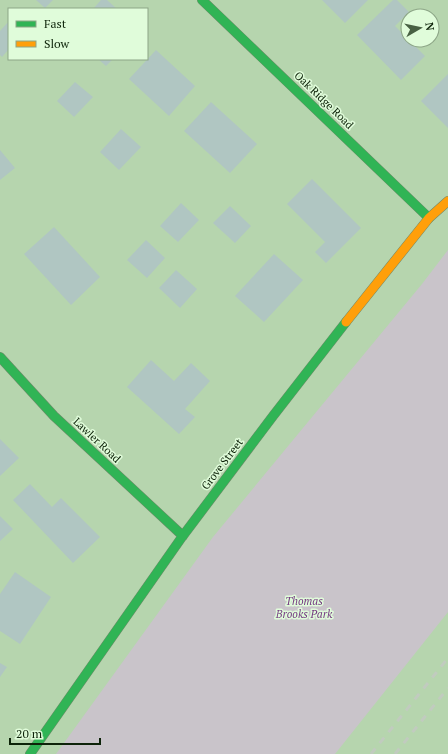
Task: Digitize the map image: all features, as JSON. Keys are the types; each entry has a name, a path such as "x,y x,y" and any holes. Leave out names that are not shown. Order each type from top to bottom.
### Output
{"street":[{"name":"Oak Ridge Road","path":"202,0 429,218"},
{"name":"Grove Street","path":"30,754 72,696 124,617 299,381 429,218 448,201"},
{"name":"Lawler Road","path":"0,357 54,416 183,536"}],"green space":[{"name":"Thomas Brooks Park","path":"448,250 448,612 335,754 56,754 213,537 422,284"}],"building":[{"path":"36,0 53,0 45,8"},
{"path":"101,0 107,0 116,8 94,8"},
{"path":"322,0 368,0 345,23"},
{"path":"393,0 397,0 405,8 400,8 400,21 395,26 400,31 400,48 417,48 425,56 401,80 357,35"},
{"path":"8,22 8,50 2,57 0,55 0,31"},
{"path":"156,50 195,86 169,116 129,79"},
{"path":"99,60 112,60 106,66"},
{"path":"448,74 448,128 421,101"},
{"path":"75,82 93,97 74,117 57,101"},
{"path":"211,102 257,144 230,173 184,131"},
{"path":"121,129 141,147 119,170 100,152"},
{"path":"0,150 15,168 0,180"},
{"path":"312,179 361,228 326,263 315,252 325,242 287,204"},
{"path":"181,203 199,220 178,242 160,226"},
{"path":"230,206 251,226 235,243 213,223"},
{"path":"54,227 100,277 71,305 24,254"},
{"path":"146,240 165,258 147,278 127,260"},
{"path":"274,254 303,280 264,322 235,296"},
{"path":"176,270 197,289 180,308 159,288"},
{"path":"151,360 174,381 191,363 210,381 185,409 195,417 179,434 127,387"},
{"path":"0,439 19,458 0,476"},
{"path":"30,484 52,507 61,498 100,537 73,563 13,500"},
{"path":"0,516 13,529 0,541"},
{"path":"15,572 51,597 20,644 0,631 0,594"},
{"path":"0,663 7,667 0,677"}],"railway":[{"path":"371,754 448,658"},
{"path":"395,754 448,688"}],"traffic: fast":[{"path":"202,0 429,218"},
{"path":"30,754 182,537 346,322"},
{"path":"0,357 54,416 183,536"}],"traffic: slow":[{"path":"346,322 429,218 448,201"}]}
